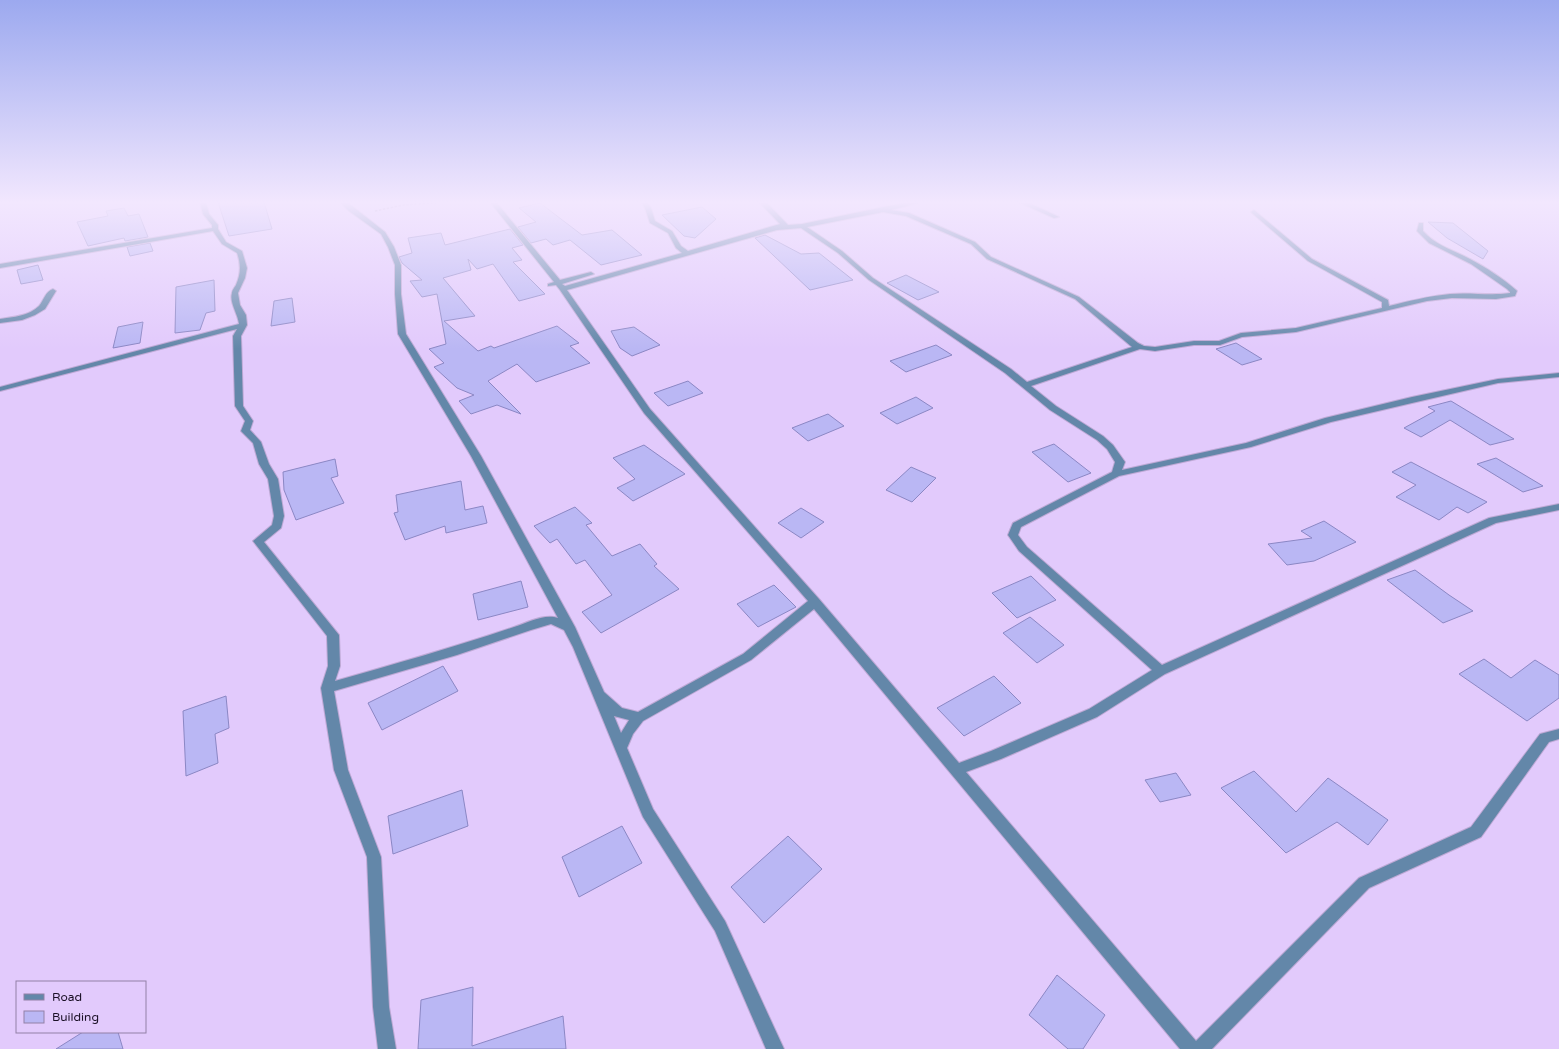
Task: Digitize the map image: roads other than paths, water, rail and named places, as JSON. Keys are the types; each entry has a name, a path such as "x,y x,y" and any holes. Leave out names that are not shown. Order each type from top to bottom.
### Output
{"street":[{"path":"0,266 87,251"},
{"path":"238,251 243,260 244,272 241,285 235,293 236,305 242,315 243,325 238,336 239,406 249,421 245,431 257,442 264,464 273,479 278,516 277,526 258,541 333,635 334,666 327,688 341,770 374,857 381,1008 387,1049"},
{"path":"393,251 398,265 402,334 476,456 580,647 648,813 720,926 776,1049"},
{"path":"532,251 563,289 647,411 815,602 1191,1049"},
{"path":"550,285 671,251"},
{"path":"683,251 687,254"},
{"path":"563,289 698,251"},
{"path":"838,251 871,279 1008,371 1053,408 1100,438 1110,447 1120,462 1116,474"},
{"path":"981,251 989,258 1078,298 1139,347 1143,348 1194,343 1220,343 1229,338 1241,335 1296,330 1385,308 1452,296 1496,297 1513,295 1514,291 1483,269 1447,251"},
{"path":"1300,251 1331,274 1386,301 1385,308"},
{"path":"0,321 25,317 31,314 41,307 53,292"},
{"path":"0,389 243,325"},
{"path":"1026,385 1139,347"},
{"path":"1161,671 1023,549 1013,535 1017,525 1116,474 1248,445 1328,420 1412,400 1498,381 1559,375"},
{"path":"956,770 996,755 1093,713 1161,671 1493,520 1559,507"},
{"path":"621,748 628,731 639,717 747,657 815,602"},
{"path":"327,688 457,651 552,620 569,627"},
{"path":"598,692 618,712 639,717"},
{"path":"1200,1049 1364,883 1476,832 1545,738 1559,734"}]}
